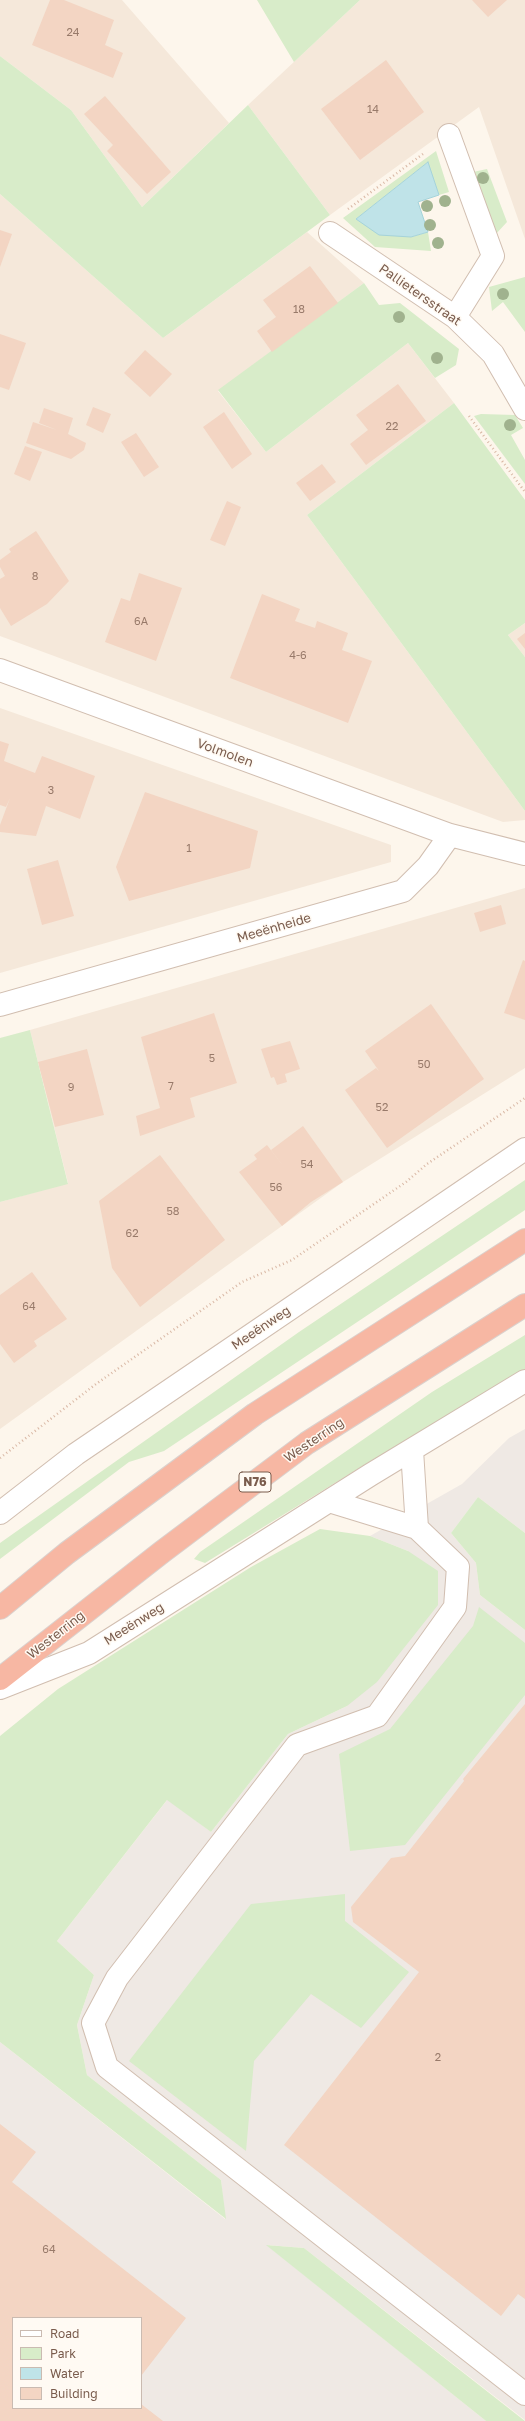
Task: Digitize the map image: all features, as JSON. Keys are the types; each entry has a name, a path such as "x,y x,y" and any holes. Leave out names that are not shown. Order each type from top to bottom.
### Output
{"highway":[{"path":"0,1608 67,1553 255,1414 525,1240"},
{"name":"Westerring","path":"0,1679 162,1552 307,1443 525,1305"}],"street":[{"path":"449,135 493,256 455,317"},
{"name":"Pallietersstraat","path":"330,233 455,317 493,354 525,409"},
{"name":"Volmolen","path":"0,670 450,835"},
{"path":"450,835 525,854"},
{"name":"Meeënheide","path":"0,1005 403,891 428,866 450,835"},
{"name":"Meeënweg","path":"0,1513 76,1454 525,1149"},
{"name":"Meeënweg","path":"0,1688 89,1653 329,1501 525,1381"},
{"path":"412,1450 418,1528"},
{"path":"329,1501 418,1528 458,1567 455,1607 377,1716 297,1745 117,1978 93,2023 107,2067 525,2394"}],"path":[{"path":"343,212 424,153"},
{"path":"469,416 525,492"},
{"path":"0,1458 96,1384 242,1282 292,1260 525,1098"}],"shaded area":[{"path":"0,0 122,0 229,123 142,207 71,110 0,56"},
{"path":"360,0 525,0 525,239 479,107 330,215 248,105"},
{"path":"0,194 163,338 307,232 364,283 218,391 266,452 408,343 454,403 307,515 525,811 525,820 503,822 0,636"},
{"path":"525,623 525,657 508,635"},
{"path":"0,708 391,845 391,862 0,973"},
{"path":"525,888 525,1068 343,1182 0,1429 0,1202 68,1183 30,1030"},
{"path":"525,1429 525,1533 478,1497 451,1533 476,1563 480,1595 525,1630 525,2420 304,2248 267,2245 486,2421 0,2421 0,2042 225,2219 221,2180 87,2075 77,2025 94,1975 57,1941 168,1799 211,1832 288,1734 347,1706 408,1551 370,1536 462,1484 509,1438"}],"green space":[{"path":"257,0 360,0 294,62"},
{"path":"0,56 71,110 142,207 248,105 330,215 163,338 0,194"},
{"path":"436,151 449,192 439,195 427,163 356,219 411,237 428,232 431,251 375,247 343,218"},
{"path":"487,169 507,222 495,235 473,172"},
{"path":"525,277 525,332 503,302 492,311 489,287"},
{"path":"364,283 379,305 400,303 459,349 456,365 435,378 408,343 266,452 218,390"},
{"path":"454,403 525,500 525,623 508,635 525,657 525,811 307,515"},
{"path":"481,414 515,415 523,428 511,435 525,460 525,484 474,416"},
{"path":"30,1030 68,1184 0,1202 0,1038"},
{"path":"525,1180 525,1210 164,1451 129,1462 0,1559 0,1543 299,1332"},
{"path":"525,1335 525,1373 369,1462 205,1563 194,1559 200,1552 432,1392"},
{"path":"478,1497 525,1533 525,1630 480,1595 476,1563 451,1533"},
{"path":"320,1529 370,1536 408,1551 438,1571 438,1605 377,1682 347,1706 288,1734 211,1832 167,1800 57,1941 94,1975 77,2025 87,2075 221,2180 226,2219 0,2042 0,1736 58,1689 251,1567"},
{"path":"479,1607 525,1643 525,1695 405,1845 350,1851 339,1754 390,1729 473,1626"},
{"path":"345,1894 345,1921 409,1972 361,2028 311,1994 254,2061 246,2151 129,2061 251,1904"},
{"path":"266,2245 304,2248 525,2421 486,2421"}],"water":[{"path":"428,162 439,195 418,202 428,232 411,237 379,235 356,219"}],"building":[{"path":"50,0 64,0 114,20 105,45 123,53 113,78 32,45"},
{"path":"472,0 507,0 488,17"},
{"path":"386,60 424,112 360,160 321,109"},
{"path":"105,96 171,172 147,194 107,151 113,145 84,114"},
{"path":"0,230 12,234 0,267"},
{"path":"310,266 338,303 272,352 257,331 276,317 263,300"},
{"path":"0,334 26,343 9,390 0,387"},
{"path":"145,350 172,374 150,397 124,373"},
{"path":"398,384 426,421 366,465 350,444 368,430 356,415"},
{"path":"93,407 111,414 103,433 86,425"},
{"path":"44,408 73,418 68,434 86,443 84,450 71,459 26,443 33,422 57,430 39,423"},
{"path":"224,412 252,454 232,469 203,427"},
{"path":"136,433 159,467 144,477 121,442"},
{"path":"25,446 42,452 30,481 14,474"},
{"path":"322,464 336,482 310,501 296,483"},
{"path":"227,501 241,507 225,546 210,540"},
{"path":"36,531 69,581 47,604 11,626 0,608 0,579 5,576 0,567 0,560 11,552 9,549"},
{"path":"139,573 182,588 156,661 105,642 121,598 130,601"},
{"path":"262,594 300,609 295,621 315,628 317,621 348,633 342,650 372,661 348,723 230,678"},
{"path":"525,633 525,649 517,639"},
{"path":"0,741 9,744 4,761 35,773 42,756 95,776 80,819 46,806 36,836 0,832 0,825 10,798 6,807 0,805"},
{"path":"145,792 258,831 250,868 129,901 116,867"},
{"path":"58,860 74,916 42,925 27,869"},
{"path":"501,905 506,924 480,932 474,913"},
{"path":"523,960 525,961 525,1020 504,1013"},
{"path":"431,1004 484,1079 387,1148 345,1090 376,1068 379,1071 365,1051"},
{"path":"214,1013 237,1083 190,1098 195,1117 140,1136 136,1116 160,1108 141,1037"},
{"path":"290,1041 300,1069 285,1074 287,1082 277,1085 274,1077 271,1078 261,1049"},
{"path":"87,1049 104,1115 55,1127 38,1062"},
{"path":"303,1126 343,1182 311,1202 282,1226 239,1172 257,1159 254,1155 267,1145 287,1171 271,1150"},
{"path":"160,1155 225,1240 140,1307 112,1268 99,1201"},
{"path":"32,1272 67,1319 34,1341 37,1346 14,1363 0,1344 0,1295"},
{"path":"525,1704 525,2299 518,2294 501,2316 284,2145 419,1972 353,1922 351,1907 391,1858 405,1856 464,1781 463,1779"},
{"path":"0,2124 36,2152 12,2182 186,2318 142,2375 142,2317 12,2317 12,2409 142,2409 142,2405 163,2421 0,2421"}]}
